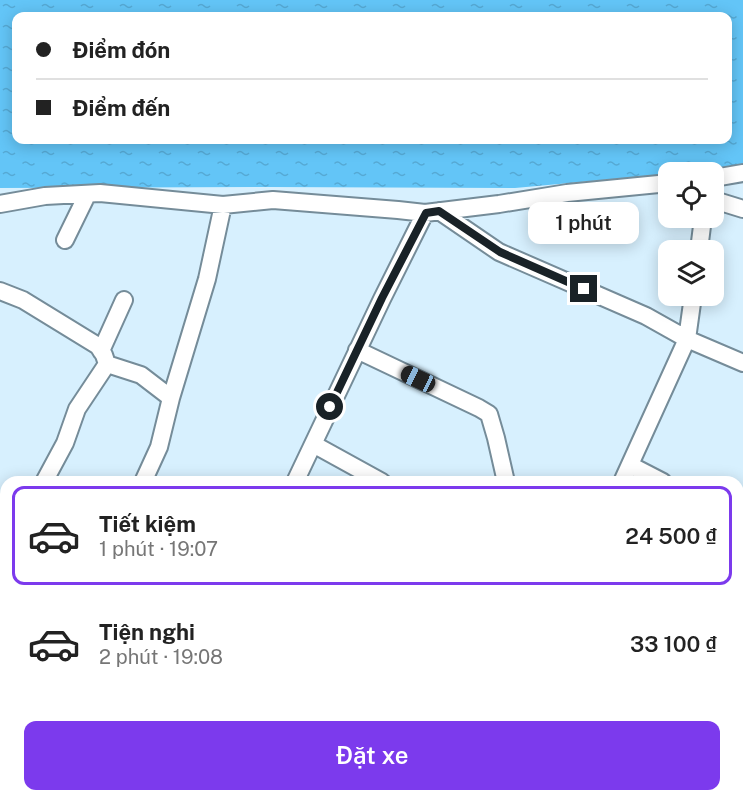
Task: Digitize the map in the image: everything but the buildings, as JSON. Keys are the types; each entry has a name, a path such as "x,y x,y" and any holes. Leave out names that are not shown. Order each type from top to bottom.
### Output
{"street":[{"path":"724,176 743,173"},
{"path":"0,204 45,196 100,193 223,205 273,200 432,212 567,193 658,184"},
{"path":"65,240 87,195"},
{"path":"724,203 743,209"},
{"path":"146,476 159,447 171,398 207,279 223,205"},
{"path":"432,212 500,252 646,316 687,339 743,363"},
{"path":"298,476 382,298 432,212"},
{"path":"0,291 23,300 93,342 100,348 104,358 141,375 171,398"},
{"path":"47,476 65,443 77,409 104,358 124,300"},
{"path":"625,476 687,339 692,306"},
{"path":"357,350 489,414 505,476"},
{"path":"313,444 371,476"},
{"path":"630,465 651,476"}],"water":[{"path":"0,0 743,0 743,166 724,168 724,162 658,162 658,175 515,188 0,188"}],"route":[{"path":"330,407 426,213 439,211 500,252 584,289"}]}
